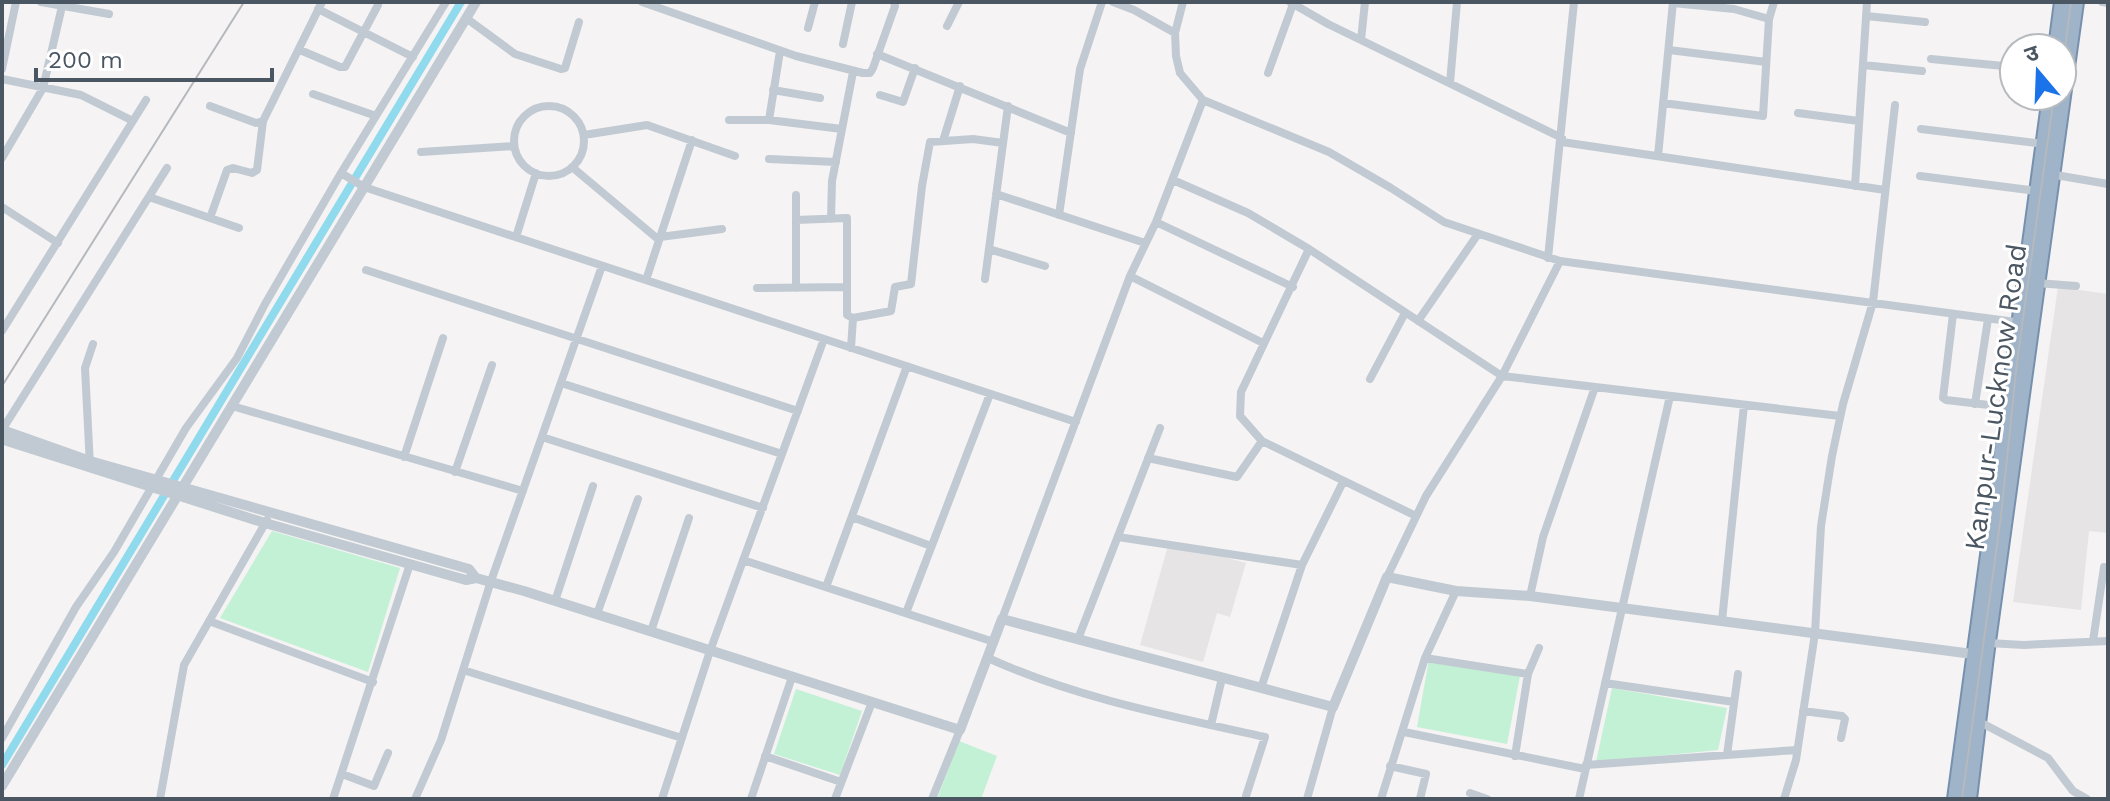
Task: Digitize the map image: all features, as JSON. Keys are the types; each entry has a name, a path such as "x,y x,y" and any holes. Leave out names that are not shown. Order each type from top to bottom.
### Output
{"highway":[{"name":"Kanpur-Lucknow Road","path":"2061,32 2069,3"},
{"name":"Kanpur-Lucknow Road","path":"1969,799 2006,407 2037,283 2046,173 2069,3"},
{"name":"Kanpur-Lucknow Road","path":"1955,799 1983,651 2025,323 2037,191 2046,173 2044,144 2048,112"}],"street":[{"path":"2,69 16,2"},
{"path":"41,2 109,14"},
{"path":"2,738 76,607 114,552 186,428 237,358 265,304 446,2"},
{"path":"2,786 178,490 476,2"},
{"path":"642,2 780,51 853,72 870,73 894,2"},
{"path":"808,28 815,2"},
{"path":"843,44 852,2"},
{"path":"947,26 959,2"},
{"path":"1059,215 1080,69 1102,2"},
{"path":"1113,2 1175,33"},
{"path":"1183,2 1175,33 1180,73 1203,100 1329,152 1444,222 1560,261 2025,323"},
{"path":"1361,40 1365,2"},
{"path":"1450,83 1457,2"},
{"path":"1548,258 1574,2"},
{"path":"1663,103 1763,116 1769,19 1774,2"},
{"path":"1855,186 1867,2"},
{"path":"2102,2 2108,3"},
{"path":"1268,73 1291,3 1562,140 1885,190"},
{"path":"1658,156 1673,3 1734,9 1769,19"},
{"path":"2,158 43,88 62,4"},
{"path":"300,50 345,67 378,5"},
{"path":"210,218 227,170 233,168 252,173 257,170 263,121 320,6 413,57"},
{"path":"1866,16 1925,22"},
{"path":"466,18 515,54 561,69 565,68 579,22"},
{"path":"1669,50 1766,62"},
{"path":"769,120 780,51"},
{"path":"877,54 1071,133"},
{"path":"1931,59 1998,65"},
{"path":"1863,65 1922,71"},
{"path":"880,95 903,102 915,68"},
{"path":"831,219 832,181 853,72"},
{"path":"2,79 81,95 133,121"},
{"path":"943,141 960,86"},
{"path":"773,90 820,98"},
{"path":"313,94 376,116"},
{"path":"3,326 146,100"},
{"path":"932,799 988,658 1130,276 1156,222 1203,100"},
{"path":"1784,799 1797,750 1815,633 1821,526 1840,416 1873,302 1895,105"},
{"path":"210,106 256,123 263,121"},
{"path":"544,106 570,112 579,122 584,135 583,151 572,167 554,175 536,173 520,160 514,146 514,134 521,120 544,106"},
{"path":"985,279 1008,106"},
{"path":"1798,113 1859,121"},
{"path":"729,120 769,120 842,129"},
{"path":"584,135 647,125 735,156"},
{"path":"1921,129 2044,144"},
{"path":"796,220 847,218 847,315 853,318 891,311 895,287 911,284 930,142 973,139 1003,143"},
{"path":"646,280 692,140"},
{"path":"421,152 514,146"},
{"path":"769,159 836,162"},
{"path":"572,167 659,238 722,229"},
{"path":"2,433 167,168"},
{"path":"516,237 536,173"},
{"path":"2046,173 2108,184"},
{"path":"343,174 362,186 1076,422"},
{"path":"1920,176 2037,191"},
{"path":"1173,180 1248,213 1309,249 1502,376 1840,416"},
{"path":"996,194 1145,243"},
{"path":"796,195 796,288"},
{"path":"149,197 239,228"},
{"path":"2,207 58,243"},
{"path":"1156,222 1293,287"},
{"path":"1418,321 1478,234"},
{"path":"989,249 1045,266"},
{"path":"1309,249 1241,392 1240,416 1262,441 1416,516"},
{"path":"1307,799 1333,707 1387,577 1416,516 1502,376 1560,261"},
{"path":"415,799 441,740 491,581 602,266"},
{"path":"366,270 798,411"},
{"path":"1130,276 1263,343"},
{"path":"2037,283 2076,286"},
{"path":"757,288 847,287"},
{"path":"1370,379 1405,313"},
{"path":"1953,314 1943,398 2006,407"},
{"path":"851,348 853,318"},
{"path":"1975,404 1988,319"},
{"path":"404,457 443,338"},
{"path":"662,799 710,651 824,339"},
{"path":"90,464 85,368 93,344"},
{"path":"455,472 492,365"},
{"path":"826,587 907,366"},
{"path":"561,383 782,454"},
{"path":"1530,596 1543,537 1595,387"},
{"path":"906,613 990,394"},
{"path":"1579,799 1670,396"},
{"path":"1722,621 1744,405"},
{"path":"232,406 523,491"},
{"path":"1078,639 1160,428"},
{"path":"2,433 8,432 90,464 410,564 466,580 491,581 960,730"},
{"path":"542,437 763,508"},
{"path":"1148,458 1237,477 1262,441"},
{"path":"1261,688 1302,565 1343,482"},
{"path":"555,601 593,486"},
{"path":"597,614 638,499"},
{"path":"852,517 931,546"},
{"path":"268,518 469,569 476,578"},
{"path":"160,799 184,665 268,518"},
{"path":"651,631 689,518"},
{"path":"1118,537 1302,565"},
{"path":"743,560 994,642"},
{"path":"333,799 410,564"},
{"path":"2093,641 2104,567"},
{"path":"1387,577 1456,591 1530,596 1983,651 2024,645 2108,641"},
{"path":"1381,799 1425,658 1456,591"},
{"path":"1002,619 1333,707"},
{"path":"209,621 373,682"},
{"path":"1515,756 1528,674 1539,648"},
{"path":"988,658 1082,694 1265,737 1246,796"},
{"path":"1425,658 1528,674"},
{"path":"463,670 682,738"},
{"path":"1727,755 1738,674"},
{"path":"751,799 792,677"},
{"path":"1211,725 1222,678"},
{"path":"1605,683 1734,702"},
{"path":"835,799 872,702"},
{"path":"1803,711 1842,716 1845,719 1841,738"},
{"path":"1978,721 2048,758 2073,791 2087,799"},
{"path":"1404,732 1515,756 1586,767 1797,750"},
{"path":"342,774 374,786 388,753"},
{"path":"765,756 841,782"},
{"path":"1390,766 1426,774 1420,799"},
{"path":"1470,793 1487,799"}],"shaded area":[{"path":"2058,287 2108,294 2108,533 2089,531 2081,610 2013,602"},
{"path":"1169,542 1246,563 1230,617 1217,613 1203,662 1140,645"}],"green space":[{"path":"272,531 400,568 368,672 220,618"},
{"path":"1429,659 1520,676 1507,744 1417,727"},
{"path":"1612,688 1727,708 1718,750 1596,762"},
{"path":"796,689 862,711 840,775 774,754"},
{"path":"959,741 997,756 981,799 937,799"}],"waterway":[{"path":"2,765 461,2"}],"railway":[{"path":"2,386 244,2"},
{"path":"2067,32 2071,2"},
{"path":"1962,799 2052,112"}]}
